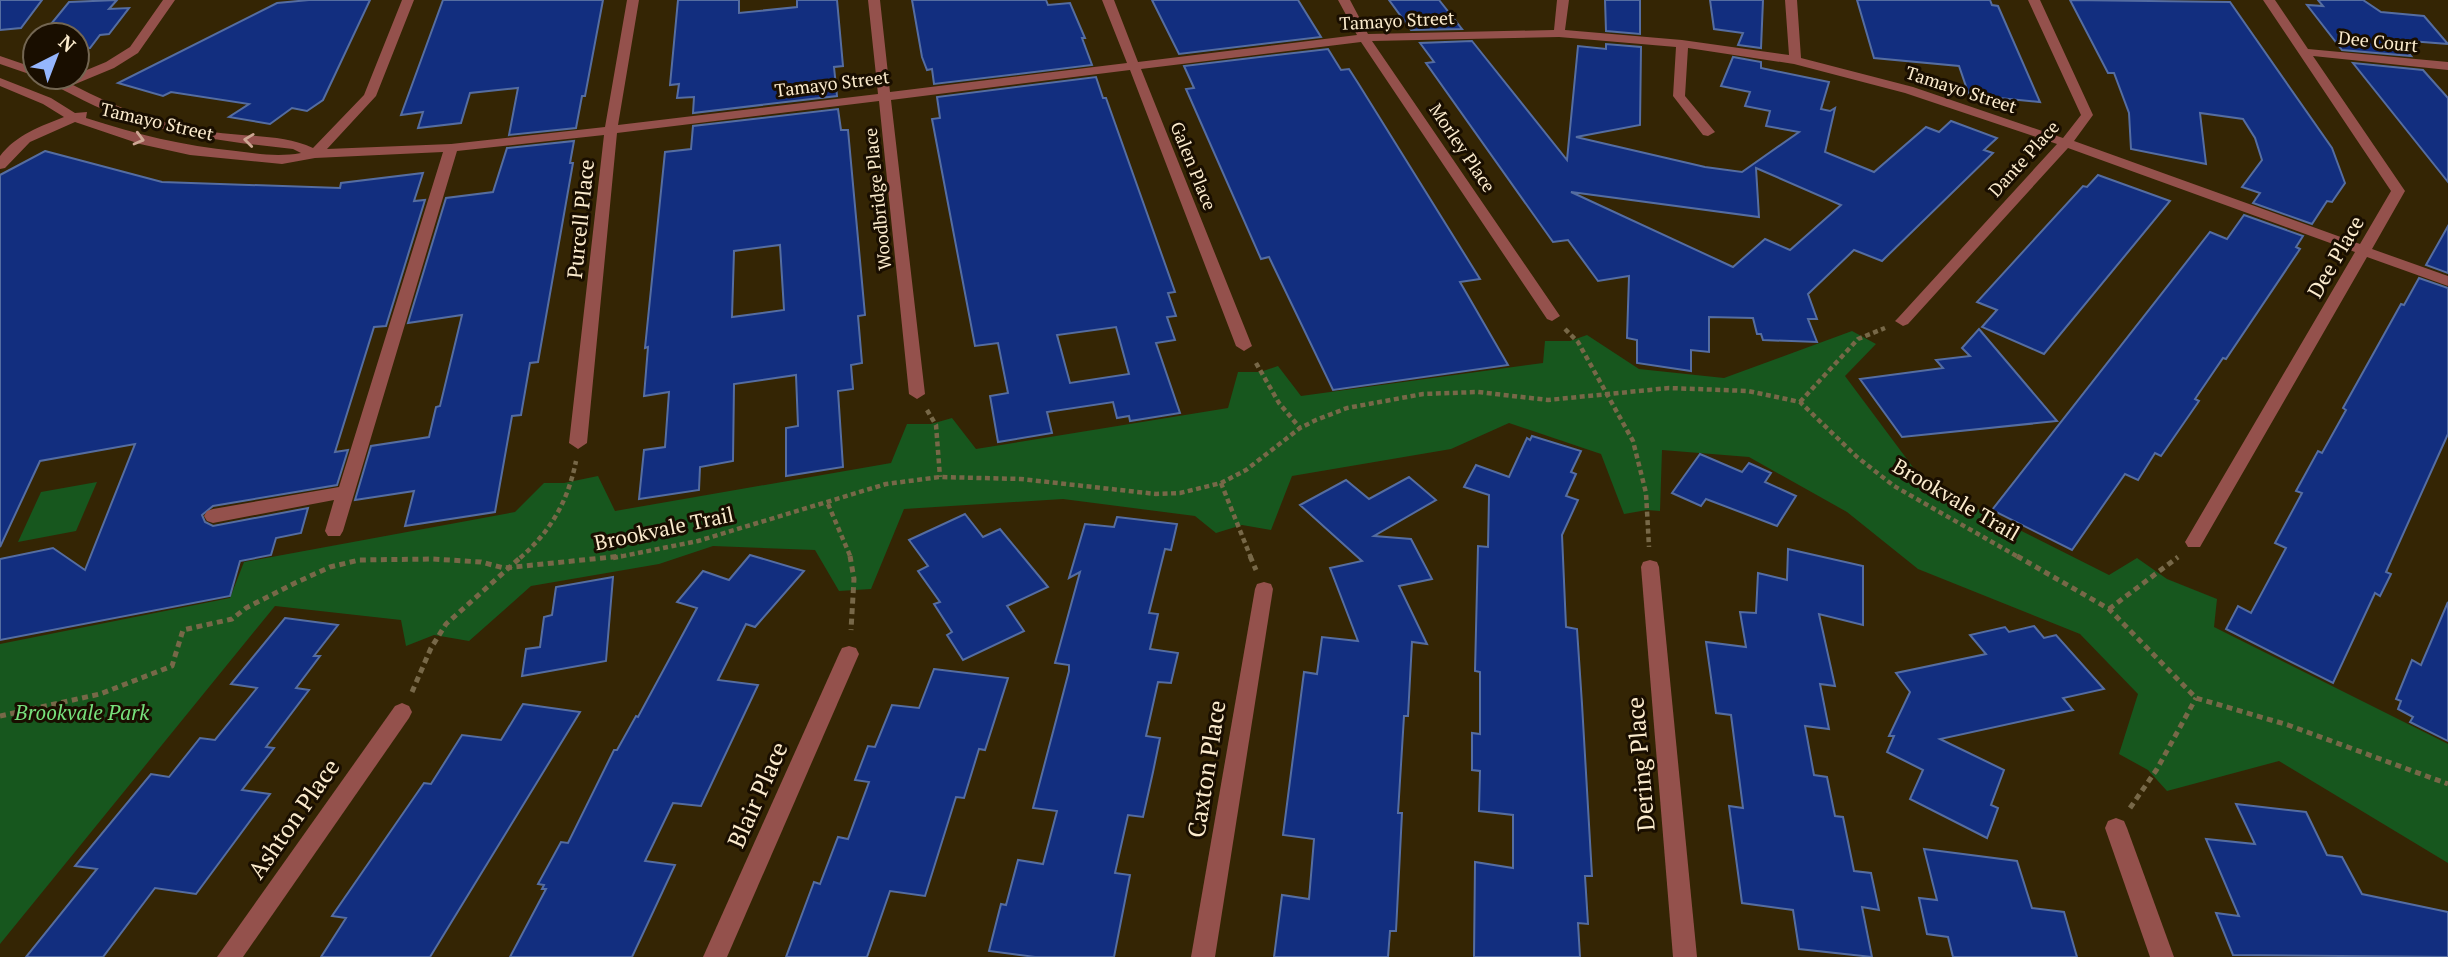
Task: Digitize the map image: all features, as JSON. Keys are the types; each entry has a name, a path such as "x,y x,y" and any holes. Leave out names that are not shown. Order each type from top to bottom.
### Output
{"street":[{"path":"91,73 134,50 169,0"},
{"path":"315,154 370,96 408,0"},
{"name":"Purcell Place","path":"578,443 611,130 633,0"},
{"name":"Woodbridge Place","path":"874,0 918,394"},
{"name":"Galen Place","path":"1108,0 1244,346"},
{"name":"Morley Place","path":"1344,0 1364,38 1552,316"},
{"path":"1559,33 1563,0"},
{"path":"1791,0 1795,60"},
{"name":"Dante Place","path":"1903,321 2066,143 2087,115 2034,0"},
{"name":"Dee Place","path":"2194,542 2398,191 2269,0"},
{"name":"Tamayo Street","path":"0,82 36,96 74,118 134,138 190,151 282,160 315,154 451,148 611,130 886,94 1364,38 1559,33 1682,44 1795,60 1909,90 2066,143 2448,281"},
{"path":"1682,44 1679,96 1708,132"},
{"name":"Dee Court","path":"2304,52 2448,66"},
{"path":"0,60 21,67"},
{"path":"0,96 19,88"},
{"path":"36,96 48,91"},
{"name":"Tamayo Street","path":"78,91 103,106 170,127 210,135 296,145 315,154"},
{"path":"0,165 16,145 26,138 103,106"},
{"path":"334,531 451,148"},
{"path":"213,516 346,492"},
{"name":"Dering Place","path":"1650,567 1685,957"},
{"name":"Caxton Place","path":"1203,957 1264,589"},
{"name":"Blair Place","path":"715,957 849,654"},
{"name":"Ashton Place","path":"229,957 402,712"},
{"path":"2116,828 2162,957"}],"path":[{"path":"1552,316 1578,342 1633,441 1646,493 1650,567"},
{"path":"1800,402 1858,339 1903,321"},
{"path":"1244,346 1265,374 1278,404 1300,428"},
{"name":"Brookvale Trail","path":"0,716 100,694 172,666 183,630 232,619 246,608 330,568 359,560 391,558 481,562 504,568 613,558 658,549 828,504 886,484 940,477 1021,479 1156,494 1180,493 1221,483 1246,470 1300,428 1347,408 1423,394 1478,392 1548,400 1669,388 1748,391 1800,402 1857,457 1894,485 2109,610 2196,698 2288,725 2448,784"},
{"path":"918,394 936,425 940,477"},
{"path":"402,712 443,628 473,595 504,568 532,550 568,501 575,486 578,443"},
{"path":"1221,483 1264,589"},
{"path":"828,504 846,537 855,572 849,654"},
{"path":"2109,610 2194,542"},
{"path":"2116,828 2157,769 2196,698"}],"green space":[{"name":"Brookvale Park","path":"1852,331 1876,344 1845,376 1924,482 2109,575 2137,558 2167,579 2217,599 2214,627 2448,744 2448,863 2279,761 2167,791 2148,770 2119,754 2138,694 2080,634 1918,569 1847,512 1749,457 1662,450 1660,511 1624,514 1601,454 1509,423 1451,449 1292,476 1271,530 1242,525 1216,533 1195,516 1063,499 904,509 871,589 839,591 815,550 713,546 659,564 531,586 469,641 434,635 406,646 401,620 275,606 0,944 0,644 230,598 244,562 515,512 544,483 564,483 598,476 615,511 891,463 907,424 931,424 952,418 976,449 1228,408 1238,372 1260,372 1278,366 1301,396 1543,363 1545,341 1570,341 1587,335 1639,369 1724,378"},
{"path":"97,482 76,531 18,542 41,492"}],"building":[{"path":"0,0 42,0 26,21 21,21 21,28 0,30"},
{"path":"117,0 109,9 129,8 109,34 100,35 91,47 91,21 53,21 69,2"},
{"path":"370,0 323,100 307,111 292,108 270,124 229,117 249,104 171,92 163,96 118,83 277,3"},
{"path":"443,0 603,0 585,96 582,96 576,128 509,135 518,88 470,93 461,123 418,128 423,112 401,115"},
{"path":"678,0 739,0 739,13 797,7 797,0 837,0 843,66 834,67 837,96 693,113 694,97 677,98 679,84 670,85"},
{"path":"912,0 1046,0 1048,5 1070,3 1085,38 1082,38 1092,65 934,84 932,69 927,70 922,57"},
{"path":"1152,0 1298,0 1321,37 1179,54"},
{"path":"1389,0 1439,0 1462,29 1411,30"},
{"path":"1605,0 1640,0 1640,34 1606,31"},
{"path":"1710,0 1763,0 1761,48 1738,45 1743,33 1714,29"},
{"path":"1857,0 1990,0 1992,5 1998,6 2040,102 1969,95 1959,66 1874,58"},
{"path":"2070,0 2230,2 2332,148 2345,183 2332,202 2327,201 2312,224 2253,203 2260,193 2242,187 2262,160 2255,138 2243,119 2200,113 2206,164 2131,149 2129,113 2114,73 2108,73"},
{"path":"2318,0 2363,0 2381,12 2424,16 2448,44 2397,40 2411,56 2342,50 2307,5 2323,6"},
{"path":"1472,41 1567,160 1578,46 1606,49 1606,44 1641,47 1640,125 1576,137 1705,167 1742,172 1799,132 1766,126 1770,111 1745,106 1750,92 1721,86 1733,57 1761,62 1761,68 1829,82 1821,109 1830,111 1835,108 1825,152 1874,172 1926,127 1939,132 1951,121 1997,138 1984,150 1993,153 1882,261 1854,250 1808,294 1817,319 1808,319 1817,342 1763,340 1761,334 1757,334 1753,318 1709,317 1709,352 1691,350 1691,371 1637,363 1637,340 1627,338 1629,276 1598,281 1568,240 1553,242 1426,63 1434,62 1420,43","holes":["1756,168 1841,205 1790,250 1765,239 1733,267 1571,192 1759,217"]},
{"path":"1328,49 1341,70 1349,69 1480,279 1460,282 1508,365 1333,390 1269,257 1261,259 1186,89 1194,88 1184,66"},
{"path":"2353,63 2423,70 2448,98 2448,182"},
{"path":"1096,77 1103,98 1106,98 1175,292 1168,293 1176,316 1167,317 1175,340 1156,343 1180,413 1130,421 1129,416 1117,418 1113,402 1047,412 1052,433 998,442 990,396 1008,393 998,343 975,346 932,119 940,118 937,97","holes":["1116,327 1129,374 1070,383 1057,335"]},
{"path":"838,109 841,130 848,130 865,315 858,316 862,363 851,365 853,389 838,391 843,467 786,476 786,428 798,426 796,375 734,384 733,461 700,467 699,490 639,499 644,450 665,447 669,392 644,396 648,347 645,348 665,152 691,149 693,126","holes":["780,245 784,310 732,317 734,251"]},
{"path":"574,141 570,163 573,163 538,362 530,363 521,415 512,416 495,512 405,526 414,491 355,500 371,446 429,437 436,407 440,406 462,315 408,323 446,198 493,192 507,148"},
{"path":"45,151 162,182 340,188 341,183 423,173 414,201 425,200 386,326 374,327 335,452 348,450 337,485 213,506 202,515 205,522 213,526 308,508 301,533 276,538 271,555 240,561 230,596 0,640 0,559 53,548 85,570 135,444 40,461 0,547 0,175"},
{"path":"2098,175 2170,201 2044,354 1982,327 1997,310 1977,302 2083,186 2087,187"},
{"path":"2244,215 2303,236 2296,247 2300,249 2226,359 2223,358 2195,399 2199,401 2161,456 2155,453 2138,480 2125,474 2072,550 1992,510 2210,232 2227,239"},
{"path":"2448,226 2448,273 2426,265"},
{"path":"2419,278 2448,288 2448,434 2386,572 2391,574 2380,596 2375,593 2333,683 2226,629 2238,606 2251,613 2286,548 2275,543 2302,493 2296,491 2318,451 2322,453 2346,410 2343,408 2401,304 2404,305"},
{"path":"1979,329 2057,421 1902,437 1860,379 1943,368 1936,360 1970,356 1962,348"},
{"path":"1532,436 1581,451 1571,472 1576,474 1566,496 1578,500 1562,535 1566,627 1577,629 1592,876 1585,876 1588,924 1578,923 1580,957 1474,957 1475,862 1513,868 1513,815 1479,811 1480,771 1472,770 1472,733 1480,734 1480,672 1475,671 1478,546 1488,547 1489,495 1464,487 1476,465 1509,477 1527,438 1530,440"},
{"path":"1700,454 1742,472 1749,463 1771,473 1765,482 1796,496 1777,526 1706,499 1701,506 1672,493"},
{"path":"1409,477 1436,500 1374,536 1411,539 1432,579 1399,586 1427,644 1412,642 1408,716 1404,716 1398,813 1402,813 1396,931 1390,931 1388,957 1274,957 1282,895 1309,899 1314,839 1283,835 1304,672 1317,674 1322,637 1358,641 1330,568 1362,561 1300,505 1346,480 1369,499"},
{"path":"965,514 983,537 1000,529 1048,587 1007,606 1024,631 963,660 947,635 952,632 934,604 940,602 918,571 928,566 909,540"},
{"path":"1117,517 1177,524 1171,550 1165,549 1149,613 1158,614 1150,649 1178,653 1171,683 1158,682 1146,736 1160,738 1143,817 1128,815 1115,873 1130,875 1114,957 1035,957 989,951 1001,904 1006,905 1018,860 1043,864 1057,811 1033,808 1069,671 1069,665 1055,663 1080,572 1069,578 1085,524 1114,527"},
{"path":"1788,549 1863,566 1863,625 1819,614 1835,686 1820,684 1829,729 1805,726 1814,775 1827,777 1835,816 1843,817 1854,871 1871,873 1879,910 1862,907 1872,957 1799,949 1793,910 1742,903 1729,806 1743,808 1731,715 1716,713 1706,642 1746,647 1740,612 1756,613 1758,573 1787,580"},
{"path":"750,555 804,571 755,627 746,624 718,680 758,685 701,806 673,803 645,861 675,865 632,957 510,957 546,889 542,889 544,885 538,884 561,842 568,843 614,750 617,750 636,716 638,717 697,608 677,602 703,571 729,580"},
{"path":"613,577 606,661 522,676 526,649 540,647 544,617 552,615 556,587"},
{"path":"2448,602 2448,741 2410,722 2413,717 2398,709 2401,701 2396,699 2412,660 2421,665"},
{"path":"285,618 338,625 314,656 320,656 296,688 309,690 266,747 274,748 242,790 270,794 196,894 155,888 103,957 26,957 97,869 75,866 151,774 169,777 200,738 215,740 257,688 231,684"},
{"path":"2034,626 2044,638 2056,635 2104,689 2063,698 2073,710 1940,739 2004,770 1991,805 1998,808 1987,838 1910,799 1923,770 1887,752 1894,736 1889,736 1910,692 1896,673 1986,654 1970,635 2005,627 2009,632"},
{"path":"934,669 1008,678 985,750 979,749 964,798 956,797 925,896 890,891 867,957 786,957 814,882 820,884 838,837 848,839 869,782 855,780 868,746 875,747 892,705 919,708"},
{"path":"523,704 580,712 430,957 321,957 346,918 332,916 424,783 431,784 462,735 501,740"},
{"path":"2236,804 2306,812 2327,855 2342,857 2362,894 2448,912 2448,957 2233,955 2216,913 2239,916 2206,839 2255,844"},
{"path":"1924,849 2017,861 2032,908 2064,912 2077,957 1953,957 1948,937 1927,934 1919,898 1937,900"}]}
